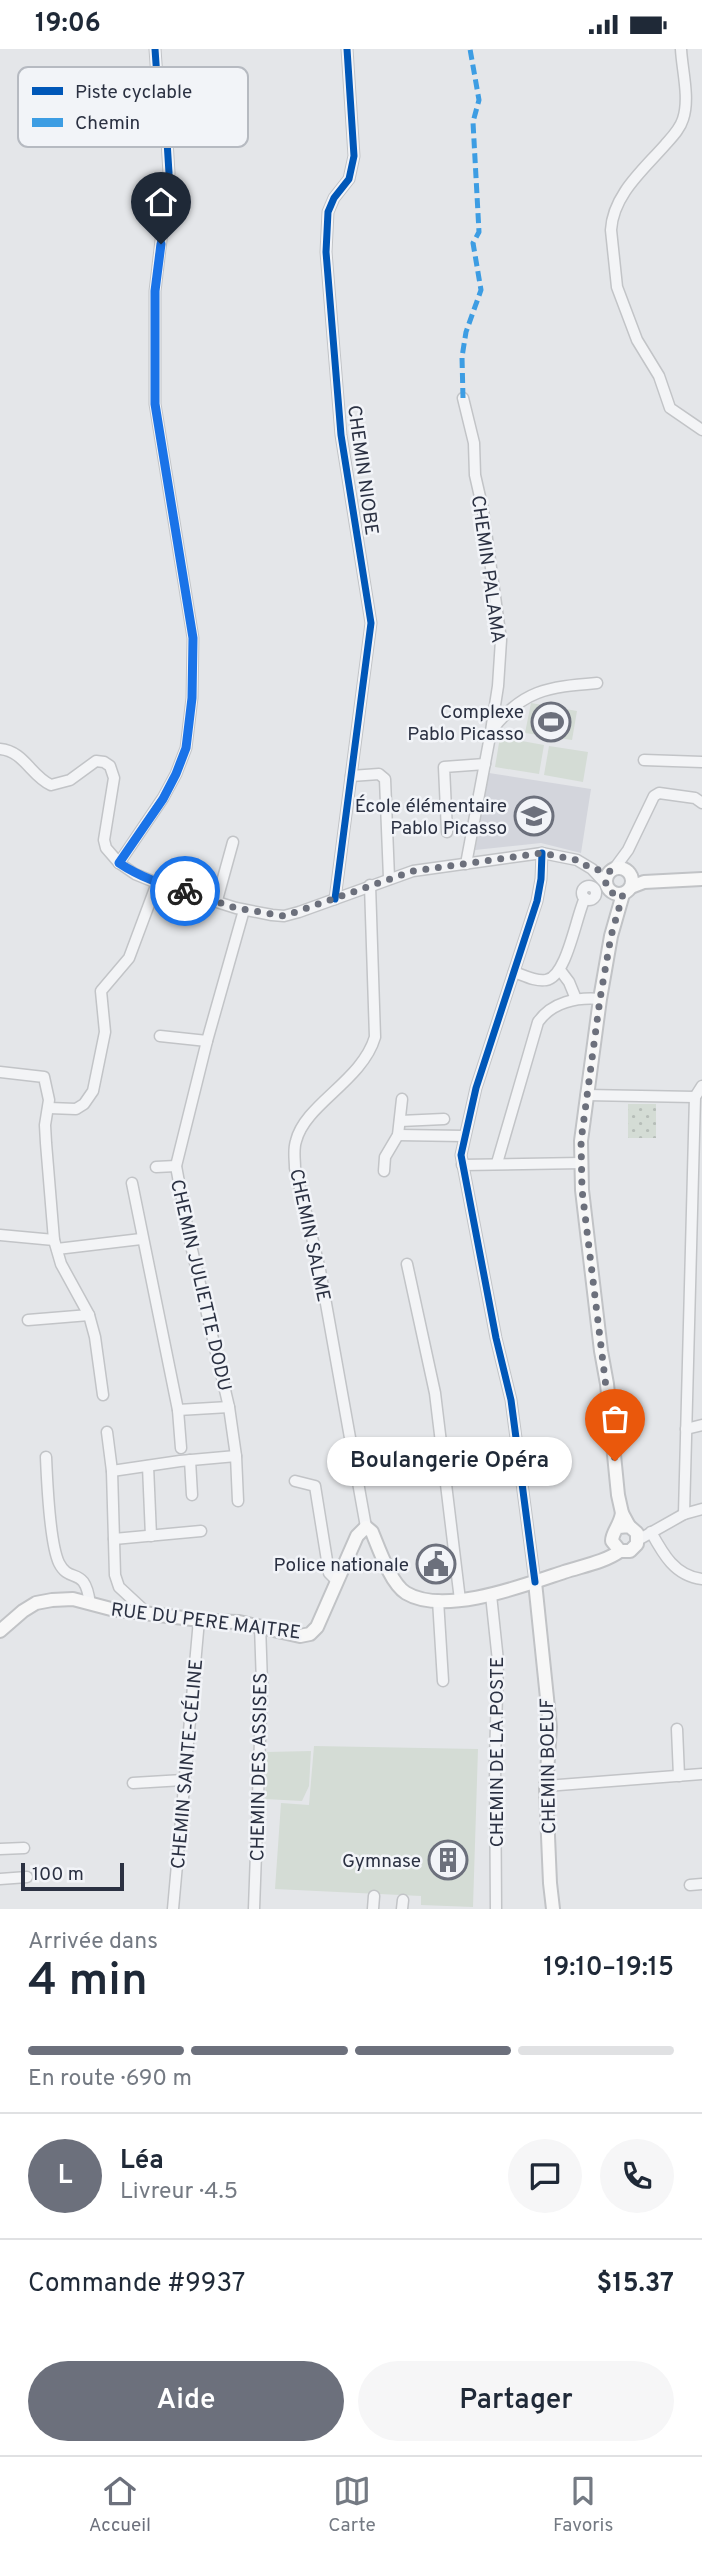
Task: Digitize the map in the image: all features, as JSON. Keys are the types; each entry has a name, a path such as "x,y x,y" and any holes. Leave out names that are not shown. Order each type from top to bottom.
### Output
{"main road":[{"path":"637,1532 622,1513 582,1190 581,1141 600,999 622,881 702,879"},
{"path":"366,1527 372,1532 401,1589 415,1597 438,1600 491,1595 605,1558 617,1548 633,1549 637,1532"},
{"name":"RUE DU PERE MAITRE","path":"0,1631 23,1611 36,1604 73,1599 147,1613 260,1625 300,1636 310,1634 317,1627 357,1536 366,1527"},
{"path":"617,1548 613,1533 637,1532"},
{"name":"CHEMIN BOEUF","path":"535,1581 550,1727 547,1786 553,1909"}],"street":[{"path":"155,49 156,67"},
{"name":"CHEMIN NIOBE","path":"335,899 371,623 341,435 326,252 328,212 334,198 349,179 354,156 347,49"},
{"path":"681,49 686,101 684,118 676,133 621,196 611,230 617,287 637,340 659,376 670,408 702,431"},
{"path":"119,863 163,799 176,774 186,748 192,698 193,638 155,404 155,291 169,173 167,147"},
{"name":"CHEMIN PALAMA","path":"463,398 474,443 475,475 484,510 501,640 491,731 466,864"},
{"path":"491,731 511,708 535,692 559,686 597,683"},
{"path":"495,704 511,708"},
{"path":"0,749 18,755 39,777 51,785 70,779 96,761 107,764 114,778 104,840 106,848 119,863 135,874 157,883 244,910 284,916 413,871 542,853 577,860 622,881 628,850 649,803 659,793 695,797 702,803"},
{"path":"644,760 702,762"},
{"path":"447,832 444,767 485,764"},
{"path":"351,776 379,774 385,779 389,878"},
{"path":"217,900 233,842"},
{"path":"535,1581 511,1400 462,1165 464,1136 476,1088 540,890 542,853"},
{"path":"49,1108 76,1109 89,1099 104,1045 101,991 129,958 157,883"},
{"name":"CHEMIN SALME","path":"366,1527 320,1270 295,1168 294,1151 300,1129 367,1058 376,1037 370,885"},
{"path":"514,972 542,981 549,980 560,970 585,898"},
{"name":"CHEMIN JULIETTE DODU","path":"238,1501 236,1456 229,1407 189,1237 176,1167 207,1041 244,910"},
{"path":"560,970 576,999"},
{"path":"497,1163 538,1022 552,1008 576,999 600,999"},
{"path":"160,1036 207,1041"},
{"path":"0,1073 44,1077 49,1108 45,1125 55,1245 71,1286 89,1315 95,1336 103,1395"},
{"path":"684,1514 697,1189 695,1097 702,1086"},
{"path":"586,1095 695,1097"},
{"path":"384,1171 389,1148 398,1135 402,1099"},
{"path":"400,1121 444,1119"},
{"path":"398,1135 464,1136"},
{"path":"462,1165 582,1163"},
{"path":"156,1167 176,1167"},
{"path":"132,1183 141,1239 178,1410 181,1448"},
{"path":"0,1235 55,1245 141,1239"},
{"path":"407,1264 435,1393 460,1600"},
{"path":"28,1320 89,1315"},
{"path":"178,1410 229,1407"},
{"path":"686,1429 702,1425"},
{"path":"107,1432 112,1471 115,1575 119,1587 147,1613"},
{"path":"112,1471 236,1456"},
{"path":"47,1457 51,1518 58,1560 65,1571 85,1582 90,1604"},
{"path":"190,1460 192,1495"},
{"path":"148,1466 151,1535"},
{"path":"295,1482 315,1486 329,1573 337,1581"},
{"path":"637,1532 702,1509"},
{"path":"114,1539 201,1531"},
{"path":"637,1532 661,1550 676,1569 702,1579"},
{"name":"CHEMIN DE LA POSTE","path":"491,1595 498,1661 495,1759 496,1909"},
{"path":"438,1600 443,1681"},
{"name":"CHEMIN SAINTE-CÉLINE","path":"173,1909 200,1620"},
{"name":"CHEMIN DES ASSISES","path":"254,1909 262,1684 260,1625"},
{"path":"677,1729 679,1776"},
{"path":"547,1786 702,1774"},
{"path":"133,1783 183,1780"},
{"path":"0,1849 24,1848"},
{"path":"0,1878 27,1877"},
{"path":"690,1885 702,1884"},
{"path":"373,1909 374,1896"}],"shaded area":[{"name":"Complexe Pablo Picasso","path":"531,703 577,711 572,740 525,733"},
{"path":"500,737 544,745 539,774 495,767"},
{"path":"549,746 588,752 583,782 544,775"},
{"name":"École élémentaire Pablo Picasso","path":"489,773 591,789 581,853 541,843 475,850"},
{"path":"628,1104 656,1104 656,1138 628,1138"},
{"path":"314,1746 478,1749 473,1907 421,1905 421,1896 275,1889 281,1803 309,1805"},
{"path":"311,1751 309,1786 302,1801 265,1799 267,1752"}],"marked path":[{"path":"463,398 462,357 466,332 481,290 473,243 479,232 473,122 479,100 470,49"}],"cycle path":[{"path":"155,49 156,67"},
{"path":"335,899 371,623 341,435 326,252 328,212 334,198 349,179 354,156 347,49"},
{"path":"119,863 176,774 186,748 192,698 193,638 155,404 155,291 169,173 167,147"},
{"path":"535,1582 511,1400 496,1338 461,1155 476,1088 537,901 542,853"}],"way so far":[{"path":"185,891 236,908 284,916 413,871 542,853 561,855 592,869 610,871 605,883 607,887 612,893 623,894 611,936 600,999 581,1141 582,1190 615,1461"}],"place":[{"name":"Complexe Pablo Picasso","path":"551,722"},
{"name":"École élémentaire Pablo Picasso","path":"534,816"},
{"name":"Boulangerie Opéra","path":"615,1461"},
{"name":"Police nationale","path":"436,1564"},
{"name":"Gymnase","path":"448,1860"}],"route":[{"path":"161,244 155,291 155,404 193,638 192,698 186,748 176,774 163,799 119,863 135,874 185,891"}]}
